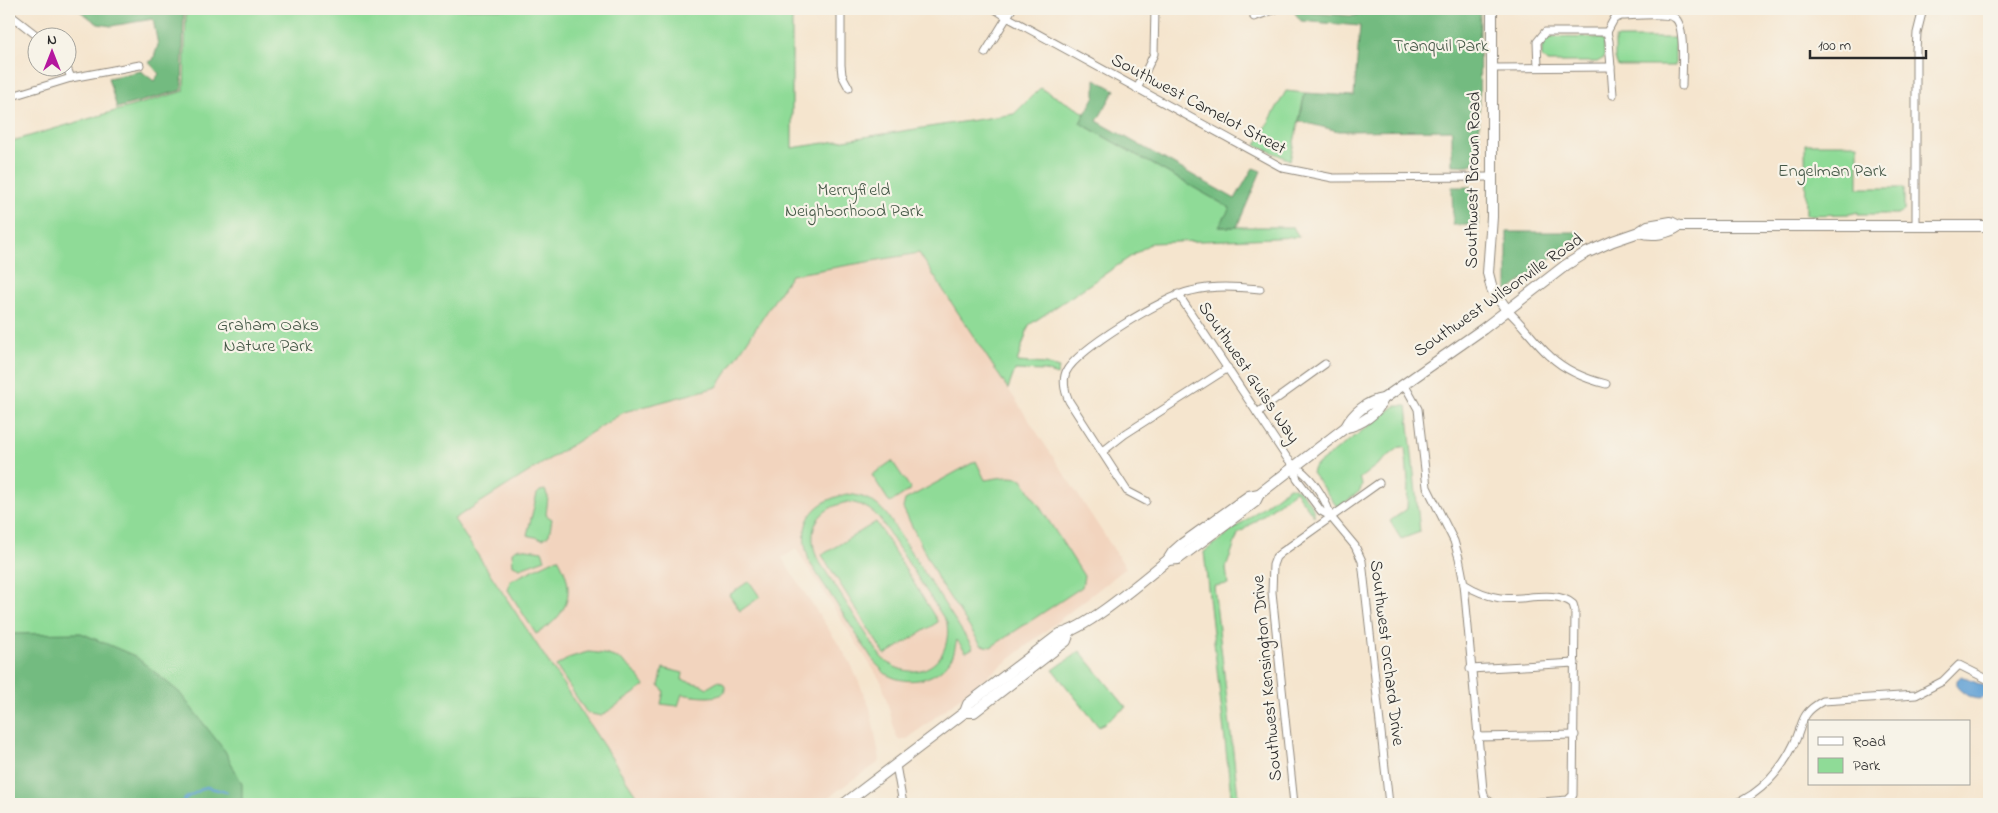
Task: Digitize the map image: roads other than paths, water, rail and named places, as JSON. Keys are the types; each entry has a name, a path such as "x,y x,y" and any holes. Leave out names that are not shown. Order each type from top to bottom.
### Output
{"main road":[{"name":"Southwest Brown Road","path":"1492,9 1492,177 1489,279 1494,294 1508,310"},
{"name":"Southwest Wilsonville Road","path":"844,804 965,712 974,712 1027,672 1066,641 1069,632 1114,602 1168,560 1178,559 1255,502 1259,494 1346,427 1350,418 1373,400 1383,399 1508,310 1566,265 1584,254 1613,240 1639,232 1648,226 1671,222 1679,226 1988,226"}],"street":[{"path":"841,9 841,65 842,74 849,88"},
{"name":"Southwest Camelot Street","path":"995,9 1283,168 1334,178 1492,177"},
{"path":"985,53 1012,9"},
{"path":"1137,89 1154,54 1155,9"},
{"path":"1254,17 1276,9"},
{"path":"1916,226 1916,50 1917,32 1923,9"},
{"path":"9,14 28,29"},
{"path":"1613,96 1607,32 1614,19 1621,16 1667,16 1675,18 1681,26 1682,35 1682,86"},
{"path":"1538,67 1537,42 1545,32 1607,32"},
{"path":"78,77 140,65"},
{"path":"1492,68 1611,66"},
{"path":"9,97 71,78"},
{"path":"1146,501 1133,496 1127,491 1069,401 1064,385 1065,374 1073,362 1137,315 1178,294 1211,288 1260,289"},
{"name":"Southwest Guiss Way","path":"1178,294 1294,467"},
{"name":"Southwest Brown Road","path":"1508,310 1551,357 1576,373 1606,384"},
{"path":"1257,413 1325,364"},
{"path":"1102,452 1124,434 1228,368"},
{"path":"1404,384 1418,409 1427,487 1454,541 1459,558 1464,584 1470,669 1483,790 1485,798 1493,804"},
{"name":"Southwest Orchard Drive","path":"1294,467 1305,474 1329,506 1330,516 1355,546 1362,561 1389,804"},
{"name":"Southwest Kensington Drive","path":"1294,804 1276,638 1272,574 1276,557 1378,483"},
{"path":"1464,584 1478,592 1503,598 1555,596 1568,599 1573,604 1575,611 1573,795 1568,800 1516,804"},
{"path":"1470,669 1575,663"},
{"path":"1734,804 1761,788 1776,773 1788,756 1803,718 1810,708 1823,701 1845,698 1910,696 1943,681 1959,665 1989,680"},
{"path":"1477,737 1574,735"},
{"path":"896,765 903,804"}],"water":[{"path":"1961,676 1986,687 1988,689 1987,695 1979,699 1964,693 1957,687 1957,680"}],"waterway":[{"path":"181,804 186,798 206,787 227,792"}],"park label":[{"name":"Tranquil Park","path":"1441,47"},
{"name":"Engelman Park","path":"1832,172"},
{"name":"Merryfield Neighborhood Park","path":"854,201"},
{"name":"Graham Oaks Nature Park","path":"268,336"}]}
